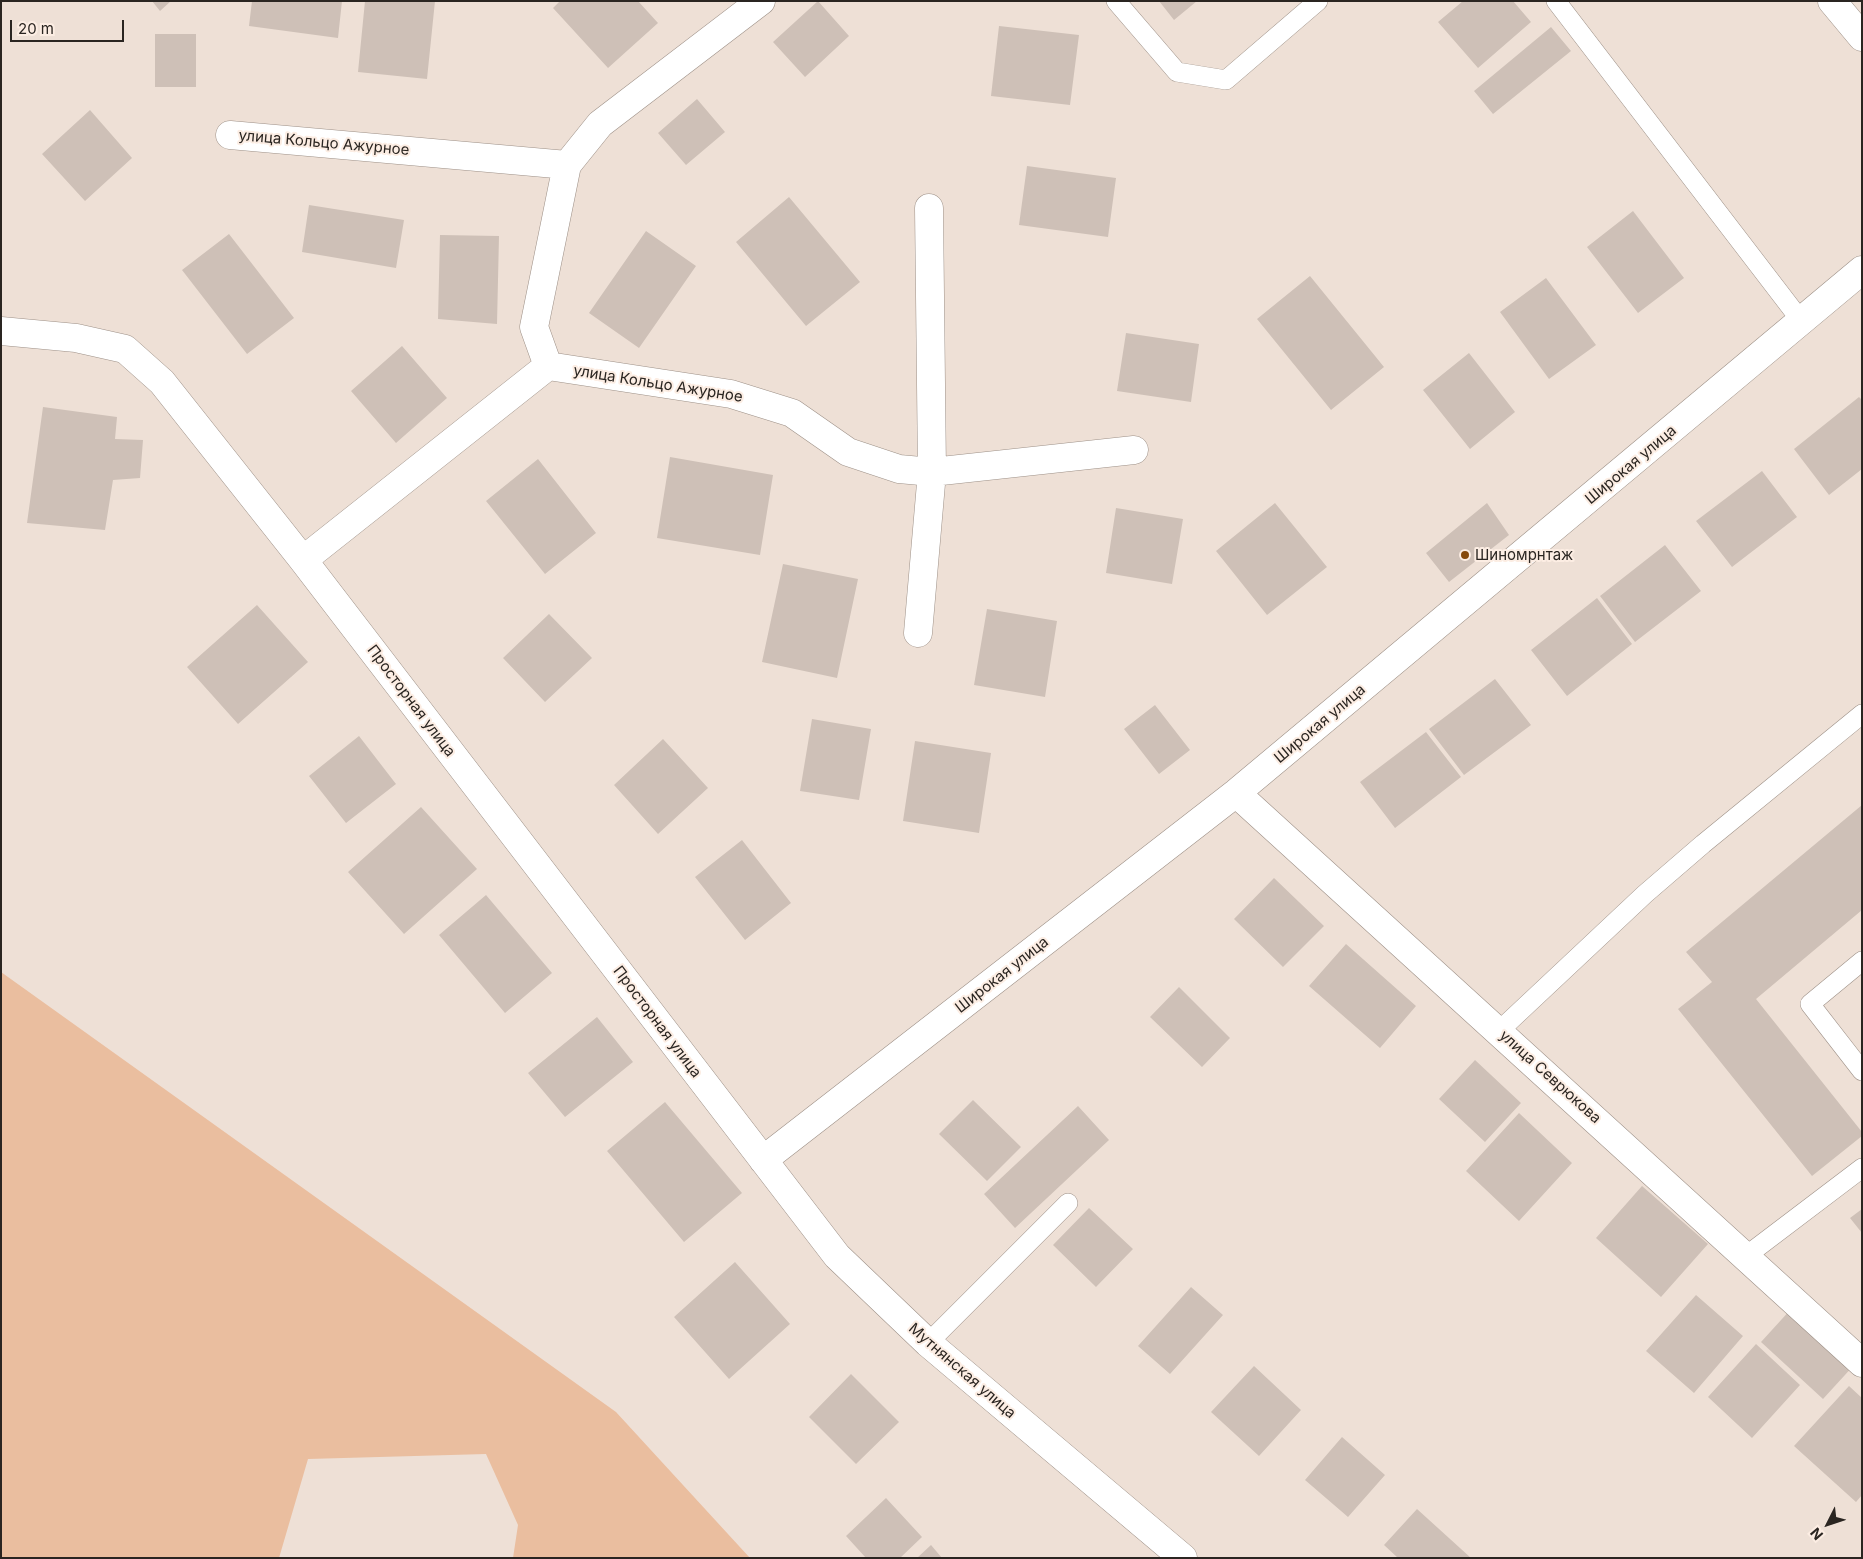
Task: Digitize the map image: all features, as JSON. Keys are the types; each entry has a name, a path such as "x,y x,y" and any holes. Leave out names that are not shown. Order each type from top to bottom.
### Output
{"street":[{"path":"303,560 548,366 534,327 567,165 600,124 761,1"},
{"path":"1832,1 1862,37"},
{"name":"улица Кольцо Ажурное","path":"230,135 567,165"},
{"path":"918,633 932,472 929,208"},
{"name":"Широкая улица","path":"764,1160 1236,793 1862,270"},
{"name":"Просторная улица","path":"1,331 76,338 125,349 162,382 303,560 764,1160"},
{"name":"улица Кольцо Ажурное","path":"548,366 731,394 792,413 848,452 899,469 932,472 1134,450"},
{"name":"улица Севрюкова","path":"1236,793 1862,1363"},
{"name":"Мутнянская улица","path":"764,1160 837,1256 928,1344 1183,1558"}],"lane":[{"path":"1116,1 1177,72 1226,80 1318,1"},
{"path":"1556,1 1802,322"},
{"path":"1499,1031 1644,894 1862,714"},
{"path":"1862,961 1810,1004 1862,1070"},
{"path":"1746,1256 1862,1168"},
{"path":"928,1344 1068,1203"}],"shaded area":[{"path":"1,972 616,1412 750,1558 513,1558 518,1525 486,1454 308,1459 279,1558 1,1558"}],"building":[{"path":"152,1 171,1 160,11"},
{"path":"252,1 342,1 338,38 249,26"},
{"path":"365,1 435,1 427,79 358,72"},
{"path":"560,1 638,1 658,23 608,68 553,8"},
{"path":"818,1 849,36 805,77 773,42"},
{"path":"1159,1 1197,1 1174,20"},
{"path":"1463,1 1513,1 1531,22 1478,68 1438,22"},
{"path":"999,26 1079,35 1070,105 991,96"},
{"path":"1551,27 1571,51 1493,114 1474,91"},
{"path":"155,34 196,34 196,87 155,87"},
{"path":"697,99 725,132 686,165 658,133"},
{"path":"90,110 132,158 85,201 42,154"},
{"path":"1027,166 1116,178 1108,237 1019,225"},
{"path":"789,197 860,282 806,326 736,242"},
{"path":"309,205 404,220 396,268 302,252"},
{"path":"1633,211 1684,278 1638,313 1587,247"},
{"path":"646,231 696,266 639,348 589,313"},
{"path":"229,234 294,318 247,354 182,270"},
{"path":"440,235 499,236 497,324 438,319"},
{"path":"1310,276 1384,367 1331,410 1257,319"},
{"path":"1546,278 1596,345 1549,379 1500,312"},
{"path":"1126,333 1199,344 1191,402 1117,391"},
{"path":"402,346 447,398 396,443 351,391"},
{"path":"1469,353 1515,412 1470,449 1423,390"},
{"path":"1859,397 1862,400 1862,469 1829,495 1794,449"},
{"path":"43,407 117,417 115,439 143,440 140,478 113,480 105,530 27,523"},
{"path":"670,457 773,475 760,555 657,538"},
{"path":"538,459 596,533 545,574 486,501"},
{"path":"1762,471 1797,517 1732,567 1696,521"},
{"path":"1275,503 1327,567 1267,615 1216,551"},
{"path":"1487,503 1509,535 1449,582 1426,553"},
{"path":"1116,508 1183,519 1172,584 1106,573"},
{"path":"1665,545 1701,591 1635,642 1600,596"},
{"path":"783,564 858,579 837,678 762,662"},
{"path":"1597,598 1632,644 1567,696 1531,650"},
{"path":"257,605 308,662 238,724 187,667"},
{"path":"987,609 1057,621 1045,697 974,685"},
{"path":"549,614 592,658 545,702 503,658"},
{"path":"1495,679 1531,725 1464,775 1429,729"},
{"path":"1155,705 1190,750 1159,774 1124,729"},
{"path":"812,719 871,729 859,800 800,791"},
{"path":"1426,732 1461,777 1395,828 1360,782"},
{"path":"359,736 396,784 346,823 309,776"},
{"path":"663,739 708,788 658,834 614,785"},
{"path":"915,741 991,753 979,833 903,821"},
{"path":"1862,805 1862,910 1756,999 1862,1132 1862,1136 1812,1176 1678,1009 1712,982 1686,952"},
{"path":"421,807 477,869 404,934 348,872"},
{"path":"742,840 791,903 745,940 695,877"},
{"path":"1274,878 1324,926 1283,967 1234,919"},
{"path":"486,895 552,973 505,1013 439,935"},
{"path":"1346,944 1416,1006 1380,1048 1309,986"},
{"path":"1179,987 1230,1038 1202,1067 1150,1017"},
{"path":"597,1017 633,1062 565,1117 528,1073"},
{"path":"1475,1060 1521,1103 1485,1142 1439,1099"},
{"path":"973,1100 1021,1147 987,1181 939,1134"},
{"path":"665,1102 742,1193 684,1242 607,1151"},
{"path":"1078,1106 1109,1140 1015,1228 984,1194"},
{"path":"1519,1113 1572,1163 1519,1221 1466,1171"},
{"path":"1642,1186 1708,1244 1661,1297 1596,1238"},
{"path":"1089,1208 1133,1249 1096,1287 1053,1245"},
{"path":"1862,1209 1862,1233 1850,1218"},
{"path":"735,1262 790,1324 729,1379 674,1317"},
{"path":"1191,1287 1223,1315 1170,1374 1138,1346"},
{"path":"1696,1295 1743,1336 1694,1393 1646,1351"},
{"path":"1792,1308 1855,1364 1823,1399 1761,1342"},
{"path":"1756,1344 1800,1385 1752,1438 1708,1397"},
{"path":"1254,1366 1301,1410 1259,1456 1211,1412"},
{"path":"851,1374 899,1422 856,1464 809,1417"},
{"path":"1849,1386 1862,1398 1862,1495 1856,1502 1794,1446"},
{"path":"1342,1437 1385,1475 1348,1517 1305,1480"},
{"path":"886,1498 922,1537 900,1558 866,1558 846,1536"},
{"path":"1417,1509 1471,1558 1398,1558 1384,1545"},
{"path":"931,1545 942,1558 917,1558"}],"place":[{"name":"Шиномрнтаж","path":"1465,555"}]}
